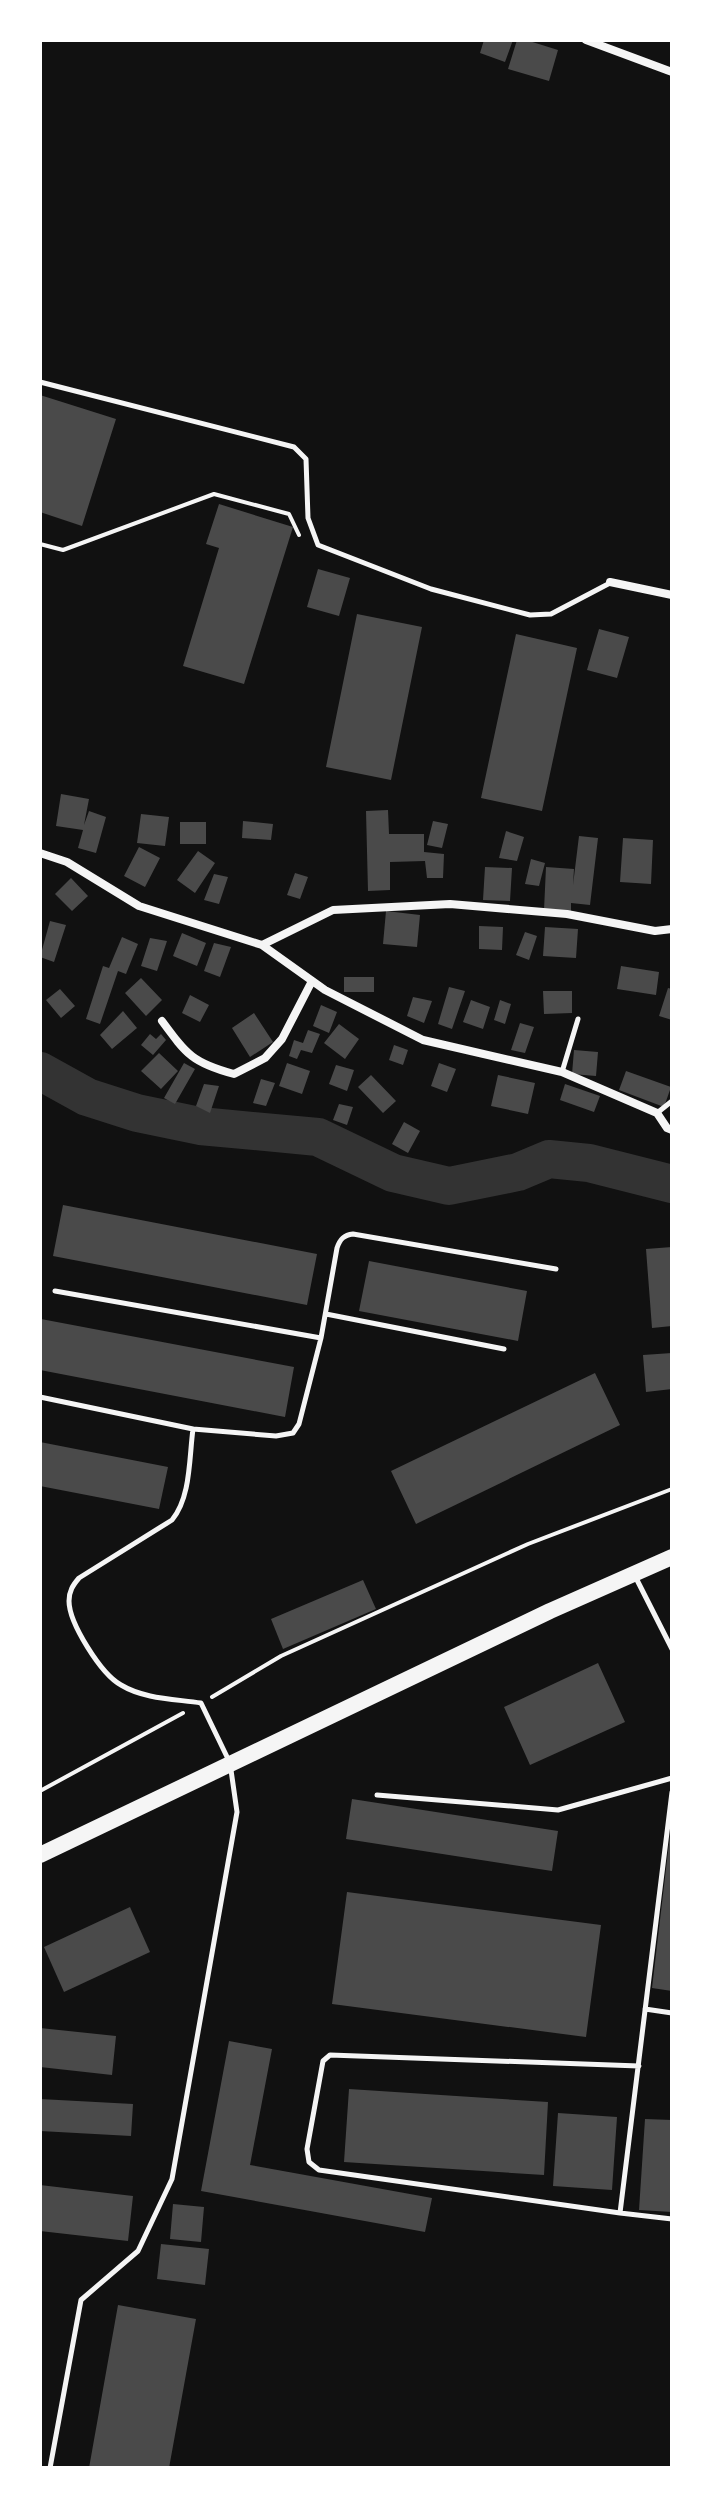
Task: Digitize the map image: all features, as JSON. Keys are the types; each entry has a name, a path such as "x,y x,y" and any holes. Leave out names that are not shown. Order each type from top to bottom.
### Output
{"main road":[{"path":"40,1855 550,1611 672,1557"}],"street":[{"path":"586,40 672,72"},
{"path":"610,582 672,595"},
{"path":"40,853 67,862 139,906 262,945 325,990 423,1040 562,1072 657,1113 667,1128 672,1130"},
{"path":"262,945 333,910 450,904 567,914 655,931 672,929"},
{"path":"162,1021 187,1055 208,1067 234,1074 265,1058 282,1039 312,981"}],"lane":[{"path":"40,382 294,447 306,459 308,518 318,545 431,589 530,615 551,614 610,582"},
{"path":"562,1072 578,1019"},
{"path":"657,1113 672,1101"},
{"path":"40,1397 193,1429 276,1436 293,1433 299,1424 321,1338 337,1248 347,1235 556,1269"},
{"path":"55,1291 321,1338"},
{"path":"326,1314 504,1349"},
{"path":"50,2468 81,2300 138,2251 172,2179 237,1812 230,1763 201,1703 139,1693 120,1685 107,1674 86,1646 69,1604 71,1589 79,1578 172,1520 179,1511 193,1429"},
{"path":"633,1574 672,1649"},
{"path":"377,1795 558,1810 672,1778"},
{"path":"620,2213 672,1792"},
{"path":"645,2009 672,2013"},
{"path":"639,2066 330,2055 323,2061 307,2149 309,2162 319,2170 672,2219"}],"path":[{"path":"40,544 63,550 214,494 289,514 302,542"},
{"path":"40,1791 281,1656 528,1544 672,1489"}],"building":[{"path":"484,40 513,40 505,62 480,53"},
{"path":"517,40 558,50 549,81 508,69"},
{"path":"40,395 116,419 82,526 40,512"},
{"path":"219,504 293,527 244,684 183,666 219,548 206,544"},
{"path":"318,569 350,578 339,616 307,607"},
{"path":"357,614 422,627 391,780 326,767"},
{"path":"599,629 629,637 617,678 587,670"},
{"path":"516,634 577,648 542,811 481,798"},
{"path":"61,794 89,799 84,825 89,811 106,817 96,853 78,848 83,830 56,826"},
{"path":"388,810 389,834 424,834 424,852 444,854 443,878 427,878 425,861 390,862 390,890 368,891 366,811"},
{"path":"141,814 169,817 165,846 137,843"},
{"path":"243,821 273,824 271,840 242,838"},
{"path":"433,821 448,824 442,848 427,845"},
{"path":"180,822 206,822 206,844 180,844"},
{"path":"506,831 524,837 517,861 499,858"},
{"path":"579,836 598,838 590,905 571,903 571,912 544,910 546,867 574,869 573,885"},
{"path":"623,838 653,840 651,884 620,882"},
{"path":"139,847 160,858 145,887 124,876"},
{"path":"198,851 215,863 195,893 177,880"},
{"path":"531,859 545,863 539,886 525,884"},
{"path":"485,867 512,868 510,901 483,900"},
{"path":"295,873 308,877 300,899 287,895"},
{"path":"214,874 228,877 219,904 204,900"},
{"path":"71,878 88,896 72,911 55,894"},
{"path":"386,911 420,915 417,947 383,944"},
{"path":"50,921 66,925 54,962 40,957"},
{"path":"479,926 503,927 502,950 479,949"},
{"path":"545,927 578,929 576,958 543,956"},
{"path":"525,932 537,936 529,960 516,955"},
{"path":"182,933 206,943 197,966 173,956"},
{"path":"122,937 138,944 126,974 118,971 100,1024 86,1019 103,966 109,968"},
{"path":"150,938 167,941 157,971 141,966"},
{"path":"214,943 231,947 220,977 204,971"},
{"path":"621,966 659,972 656,995 617,989"},
{"path":"344,977 374,977 374,992 344,992"},
{"path":"141,978 162,1000 146,1016 125,993"},
{"path":"449,987 465,991 452,1029 438,1024"},
{"path":"668,988 672,989 672,1020 659,1016"},
{"path":"60,989 75,1006 61,1018 46,1000"},
{"path":"543,991 572,991 572,1013 544,1014"},
{"path":"190,995 209,1005 200,1022 182,1013"},
{"path":"413,997 432,1001 424,1023 407,1016"},
{"path":"471,1000 490,1007 483,1029 463,1022"},
{"path":"500,1000 511,1004 505,1024 494,1020"},
{"path":"321,1005 337,1012 329,1033 313,1026"},
{"path":"123,1011 137,1028 112,1049 100,1035"},
{"path":"254,1013 273,1042 250,1057 232,1028"},
{"path":"520,1023 534,1027 525,1053 511,1050"},
{"path":"339,1024 359,1039 345,1059 324,1043"},
{"path":"308,1030 320,1034 312,1053 301,1050 297,1059 289,1056 294,1040 303,1043"},
{"path":"150,1034 156,1039 161,1034 166,1040 153,1055 141,1045"},
{"path":"394,1045 408,1050 403,1065 389,1060"},
{"path":"574,1050 598,1052 596,1076 572,1074"},
{"path":"159,1053 178,1071 161,1089 141,1071"},
{"path":"184,1063 195,1069 175,1104 164,1098"},
{"path":"287,1063 310,1071 302,1094 279,1086"},
{"path":"439,1063 456,1069 447,1092 431,1086"},
{"path":"336,1065 354,1070 347,1091 329,1084"},
{"path":"626,1071 671,1087 664,1107 619,1090"},
{"path":"371,1075 396,1101 383,1113 358,1087"},
{"path":"498,1075 535,1083 528,1114 491,1106"},
{"path":"261,1079 275,1083 266,1106 253,1103"},
{"path":"204,1084 219,1086 210,1113 196,1106"},
{"path":"565,1084 600,1096 594,1112 560,1100"},
{"path":"339,1104 353,1107 347,1125 333,1120"},
{"path":"404,1122 420,1131 408,1153 392,1144"},
{"path":"63,1205 317,1254 307,1305 53,1256"},
{"path":"672,1247 672,1326 652,1328 646,1249"},
{"path":"369,1261 527,1291 518,1341 359,1311"},
{"path":"41,1319 294,1367 285,1417 40,1370"},
{"path":"672,1353 672,1389 646,1392 643,1355"},
{"path":"595,1373 620,1425 416,1524 391,1471"},
{"path":"40,1442 168,1467 159,1509 40,1486"},
{"path":"363,1580 376,1609 283,1649 271,1619"},
{"path":"598,1663 625,1722 530,1765 504,1707"},
{"path":"352,1799 558,1831 552,1871 346,1839"},
{"path":"672,1835 672,1991 652,1988"},
{"path":"347,1892 601,1925 586,2037 332,2004"},
{"path":"130,1907 150,1952 64,1992 44,1947"},
{"path":"40,2028 116,2036 112,2075 40,2067"},
{"path":"229,2041 272,2049 250,2165 432,2198 425,2232 201,2191"},
{"path":"349,2089 548,2102 544,2175 344,2162"},
{"path":"40,2099 133,2104 131,2136 40,2131"},
{"path":"558,2113 617,2117 612,2190 553,2186"},
{"path":"645,2119 672,2120 672,2212 639,2210"},
{"path":"40,2185 133,2196 128,2241 40,2231"},
{"path":"173,2204 204,2207 201,2242 170,2239"},
{"path":"161,2244 209,2249 205,2285 157,2279"},
{"path":"118,2305 196,2319 169,2468 89,2468"}],"waterway":[{"path":"40,1071 87,1097 137,1113 200,1126 318,1137 393,1173 449,1186 518,1172 549,1159 589,1163 672,1184"}]}
